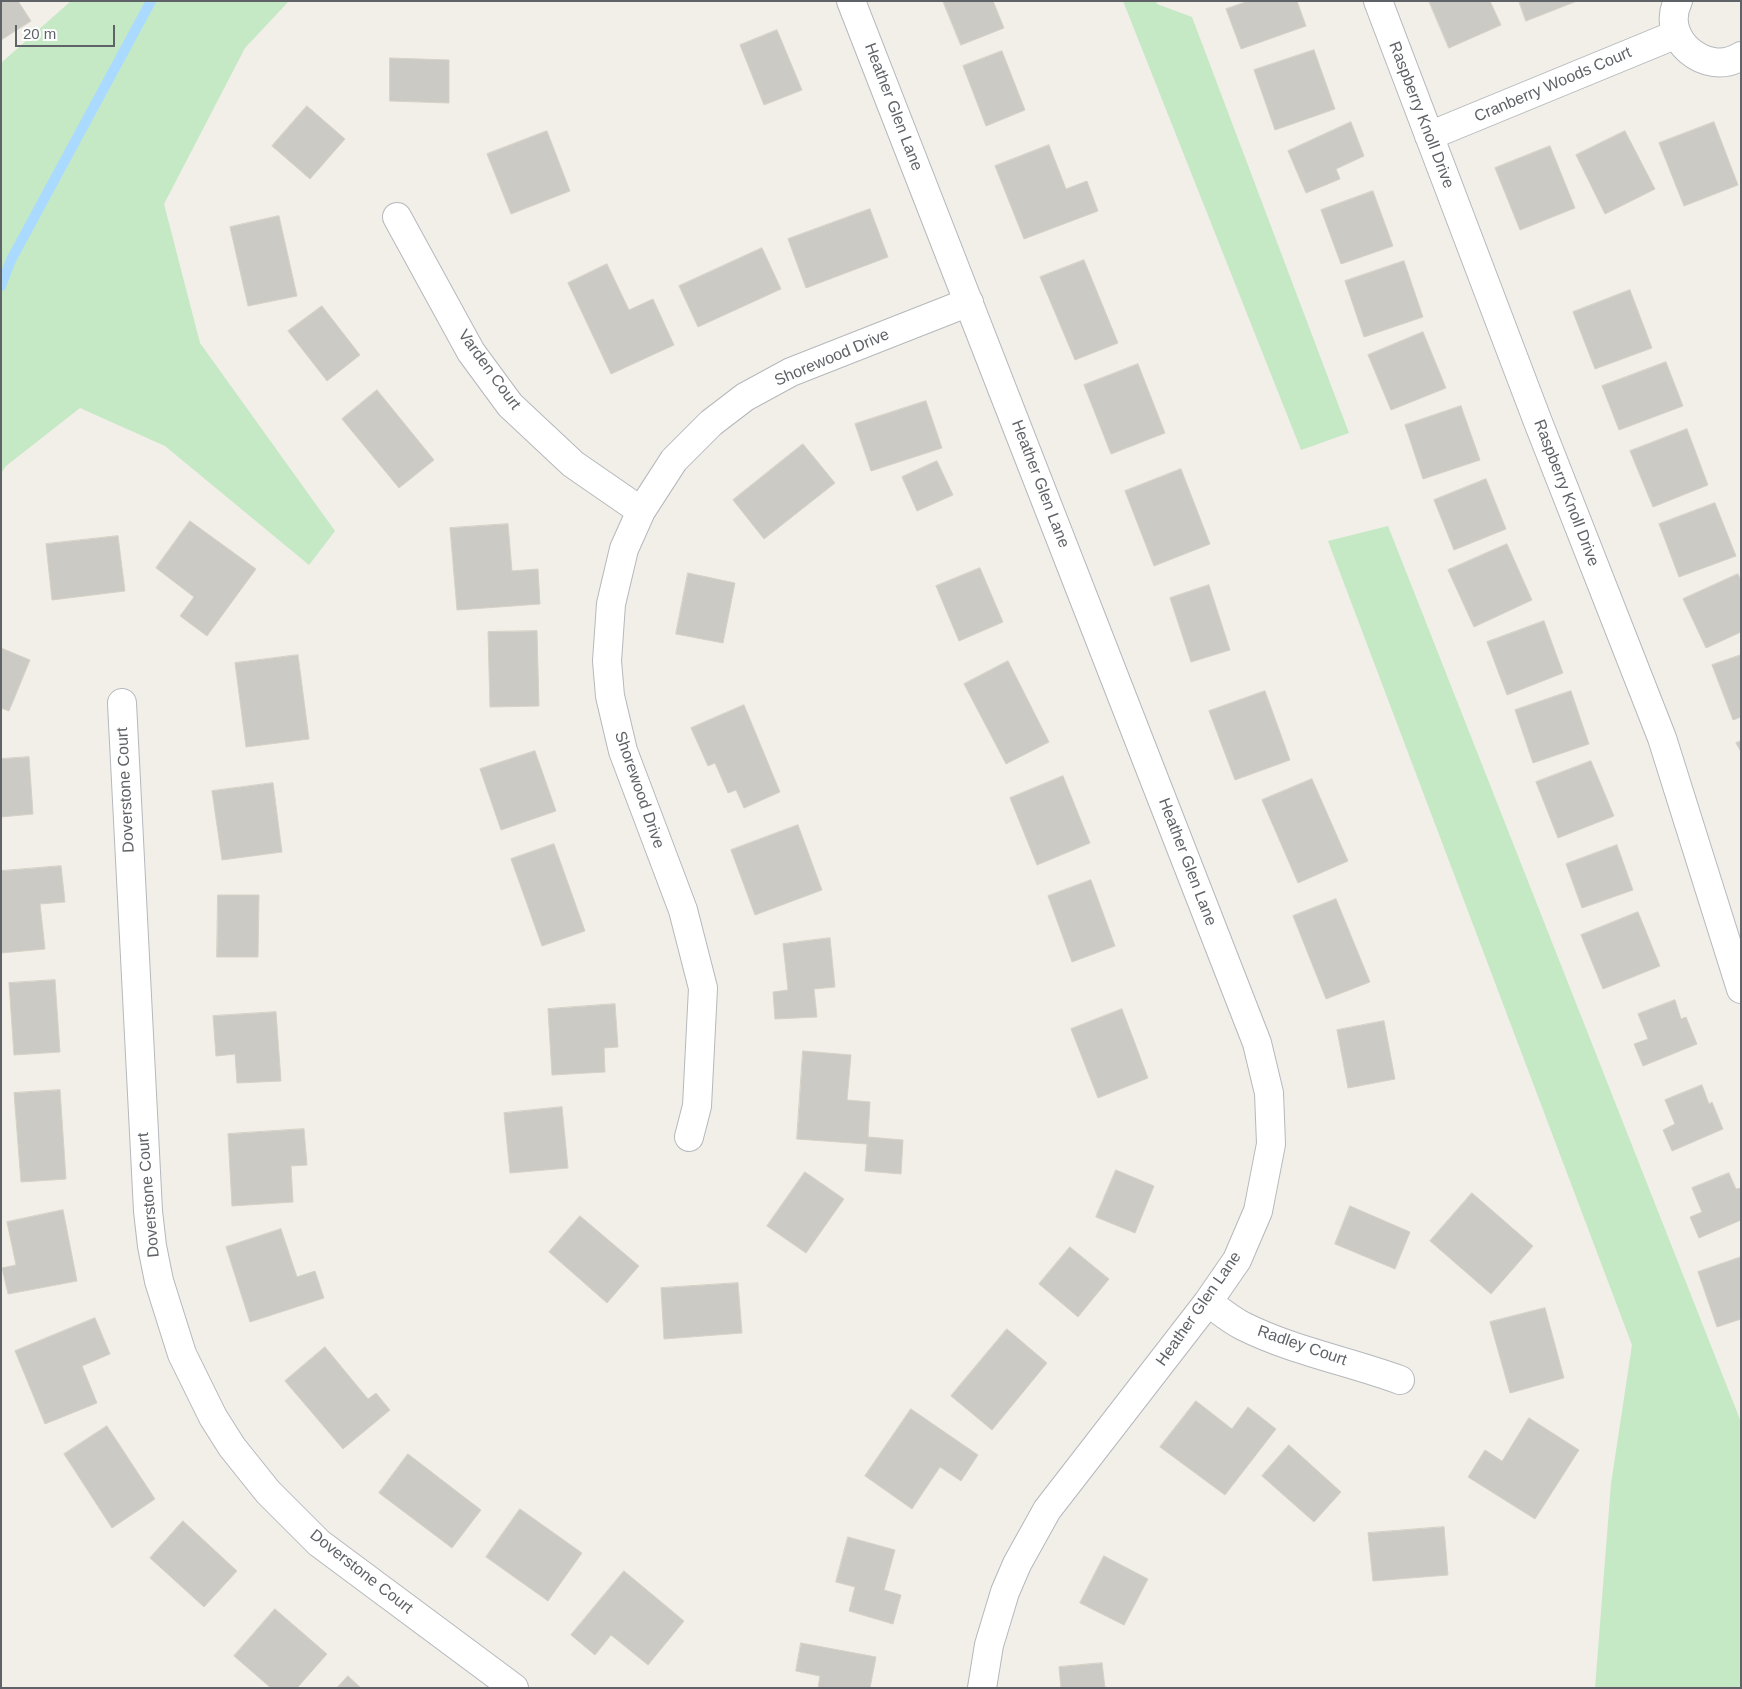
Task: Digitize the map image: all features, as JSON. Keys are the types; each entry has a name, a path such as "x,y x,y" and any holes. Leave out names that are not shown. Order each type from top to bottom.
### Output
{"street":[{"name":"Heather Glen Lane","path":"851,1 1257,1043 1269,1093 1272,1144 1258,1211 1238,1260 1208,1302 1047,1510 1004,1592 988,1645 982,1688"},
{"name":"Raspberry Knoll Drive","path":"1378,1 1541,431 1662,738 1741,989"},
{"path":"1678,1 1674,20 1677,34 1684,46 1695,56 1708,62 1722,63 1741,56"},
{"name":"Cranberry Woods Court","path":"1429,136 1677,34"},
{"name":"Varden Court","path":"397,217 471,352 510,405 573,464 641,511"},
{"name":"Shorewood Drive","path":"689,1137 696,1106 703,988 683,910 623,751 610,696 606,661 611,604 624,549 641,511 674,460 711,423 745,397 791,372 969,302"},
{"name":"Doverstone Court","path":"122,703 148,1211 159,1281 182,1354 213,1417 232,1447 268,1492 319,1543 514,1688"},
{"name":"Radley Court","path":"1208,1302 1242,1325 1289,1346 1368,1368 1400,1380"}],"green space":[{"path":"71,1 289,1 245,48 164,204 200,343 335,531 309,565 165,446 80,408 6,466 1,473 1,63"},
{"path":"1123,1 1156,1 1157,4 1192,17 1349,433 1301,450"},
{"path":"1388,526 1741,1422 1741,1688 1595,1688 1611,1484 1632,1345 1328,541"}],"building":[{"path":"1,1 18,1 31,21 1,40"},
{"path":"943,1 993,1 1004,28 961,45"},
{"path":"1249,1 1297,1 1306,26 1241,49 1226,9"},
{"path":"1429,1 1490,1 1501,25 1449,48"},
{"path":"1519,1 1577,1 1526,21"},
{"path":"777,30 802,90 764,105 740,45"},
{"path":"1314,50 1335,109 1275,130 1254,70"},
{"path":"1002,51 1025,110 986,126 963,66"},
{"path":"390,58 449,60 449,103 390,101"},
{"path":"307,106 345,139 310,179 272,146"},
{"path":"1351,122 1364,156 1336,169 1340,179 1306,193 1288,151"},
{"path":"1714,122 1738,185 1684,206 1659,143"},
{"path":"547,131 570,191 511,214 487,154"},
{"path":"1625,131 1655,189 1605,214 1576,155"},
{"path":"1049,145 1066,189 1087,181 1098,211 1024,239 995,166"},
{"path":"1550,146 1575,208 1520,230 1495,168"},
{"path":"1373,191 1393,246 1341,264 1321,210"},
{"path":"870,209 888,257 806,288 788,239"},
{"path":"279,216 297,296 248,306 230,227"},
{"path":"762,248 781,289 698,327 679,286"},
{"path":"1084,260 1118,343 1075,360 1040,277"},
{"path":"1404,261 1423,317 1364,337 1345,281"},
{"path":"607,264 629,310 653,299 674,345 611,374 568,283"},
{"path":"1630,290 1652,348 1595,369 1573,312"},
{"path":"322,306 360,355 327,381 288,331"},
{"path":"1423,332 1446,388 1391,410 1368,355"},
{"path":"1666,362 1683,406 1619,430 1602,386"},
{"path":"1138,364 1165,433 1111,454 1084,385"},
{"path":"377,390 434,460 399,488 342,419"},
{"path":"926,401 942,448 871,471 855,424"},
{"path":"1461,406 1480,460 1423,479 1405,425"},
{"path":"1687,429 1708,485 1653,507 1630,451"},
{"path":"803,444 835,483 764,539 733,500"},
{"path":"937,461 953,495 917,511 902,477"},
{"path":"1181,469 1210,544 1154,566 1125,491"},
{"path":"1486,479 1506,529 1454,550 1434,500"},
{"path":"1715,503 1736,556 1679,577 1659,524"},
{"path":"190,521 256,569 207,636 180,616 194,597 156,568"},
{"path":"508,524 512,571 538,569 540,604 457,610 450,528"},
{"path":"118,536 125,591 52,600 46,544"},
{"path":"1507,544 1532,600 1474,627 1448,570"},
{"path":"980,568 1003,622 959,641 936,586"},
{"path":"688,573 735,583 723,643 676,634"},
{"path":"1738,574 1741,581 1741,632 1706,648 1683,599"},
{"path":"1209,585 1230,650 1191,662 1170,598"},
{"path":"1544,621 1563,673 1507,695 1487,642"},
{"path":"537,631 539,706 490,707 488,632"},
{"path":"1,648 30,660 9,711 1,708"},
{"path":"298,655 309,739 246,747 235,663"},
{"path":"1741,655 1741,717 1733,720 1712,665"},
{"path":"1008,661 1049,742 1006,764 964,684"},
{"path":"1265,691 1290,760 1235,780 1209,711"},
{"path":"1571,691 1589,744 1533,763 1515,710"},
{"path":"744,705 780,792 744,808 736,790 728,793 715,763 708,766 691,728"},
{"path":"1741,741 1741,752 1736,743"},
{"path":"535,751 556,811 501,830 480,769"},
{"path":"29,757 33,814 1,817 1,759"},
{"path":"1591,761 1614,816 1558,838 1536,782"},
{"path":"1063,776 1090,843 1037,865 1010,798"},
{"path":"1312,779 1348,861 1298,883 1262,800"},
{"path":"273,783 282,852 222,860 212,791"},
{"path":"798,825 822,890 755,915 731,850"},
{"path":"554,844 585,931 542,946 511,859"},
{"path":"1617,845 1633,890 1582,908 1566,864"},
{"path":"61,866 65,902 40,904 45,949 1,953 1,871"},
{"path":"1091,880 1115,946 1072,962 1048,896"},
{"path":"218,895 259,895 258,957 217,957"},
{"path":"1336,899 1370,982 1326,999 1293,916"},
{"path":"1638,912 1660,966 1603,989 1581,935"},
{"path":"830,938 835,987 814,989 817,1017 775,1019 773,992 788,990 783,944"},
{"path":"55,980 60,1052 14,1055 9,983"},
{"path":"1675,1000 1681,1019 1686,1017 1697,1044 1643,1066 1634,1044 1648,1039 1638,1014"},
{"path":"615,1004 618,1047 604,1048 605,1072 552,1075 548,1009"},
{"path":"1122,1009 1148,1078 1098,1098 1071,1029"},
{"path":"276,1012 281,1081 237,1083 235,1054 216,1056 213,1016"},
{"path":"1384,1021 1395,1079 1348,1088 1337,1030"},
{"path":"803,1051 851,1055 847,1100 870,1102 868,1137 903,1140 901,1174 865,1171 867,1144 797,1139"},
{"path":"1702,1085 1709,1104 1712,1102 1723,1129 1672,1151 1663,1130 1675,1124 1665,1100"},
{"path":"60,1090 66,1179 21,1182 14,1093"},
{"path":"562,1107 568,1168 510,1173 504,1113"},
{"path":"304,1129 307,1165 291,1166 293,1202 232,1206 228,1134"},
{"path":"1116,1170 1154,1186 1135,1233 1096,1217"},
{"path":"805,1172 844,1199 806,1253 767,1226"},
{"path":"1729,1173 1736,1189 1741,1188 1741,1220 1699,1238 1690,1217 1702,1212 1692,1188"},
{"path":"1472,1193 1533,1246 1491,1294 1430,1241"},
{"path":"1350,1206 1410,1232 1395,1269 1335,1244"},
{"path":"63,1210 77,1281 8,1294 2,1268 16,1265 7,1222"},
{"path":"580,1216 639,1266 607,1303 549,1252"},
{"path":"281,1229 297,1277 315,1271 324,1298 250,1322 226,1247"},
{"path":"1070,1247 1109,1279 1078,1317 1039,1284"},
{"path":"1741,1257 1741,1319 1717,1327 1698,1272"},
{"path":"738,1283 742,1333 664,1339 661,1288"},
{"path":"1545,1308 1564,1378 1510,1393 1490,1322"},
{"path":"95,1318 110,1354 82,1366 97,1403 45,1424 15,1351"},
{"path":"1007,1329 1047,1363 992,1430 951,1396"},
{"path":"325,1347 368,1399 376,1393 390,1410 343,1449 285,1381"},
{"path":"1196,1401 1232,1429 1248,1407 1276,1429 1225,1495 1160,1447"},
{"path":"911,1409 978,1455 961,1481 940,1467 912,1509 865,1476"},
{"path":"1529,1418 1579,1450 1535,1519 1468,1477 1485,1450 1502,1461"},
{"path":"107,1426 155,1499 112,1528 64,1454"},
{"path":"1289,1445 1341,1492 1314,1522 1262,1476"},
{"path":"408,1454 481,1510 452,1548 379,1493"},
{"path":"520,1509 582,1553 548,1601 486,1557"},
{"path":"183,1521 237,1571 204,1607 150,1558"},
{"path":"1444,1527 1448,1575 1373,1581 1368,1533"},
{"path":"848,1537 895,1550 884,1590 901,1595 893,1624 849,1611 855,1587 836,1582"},
{"path":"1104,1556 1148,1579 1124,1625 1080,1603"},
{"path":"624,1571 684,1621 648,1665 611,1635 595,1655 571,1635"},
{"path":"275,1609 327,1654 297,1688 271,1688 234,1656"},
{"path":"801,1643 876,1657 870,1688 818,1688 820,1676 796,1671"},
{"path":"1102,1663 1105,1688 1061,1688 1059,1667"},
{"path":"348,1676 361,1688 337,1688"}],"waterway":[{"path":"1,286 11,260 151,1"}]}
